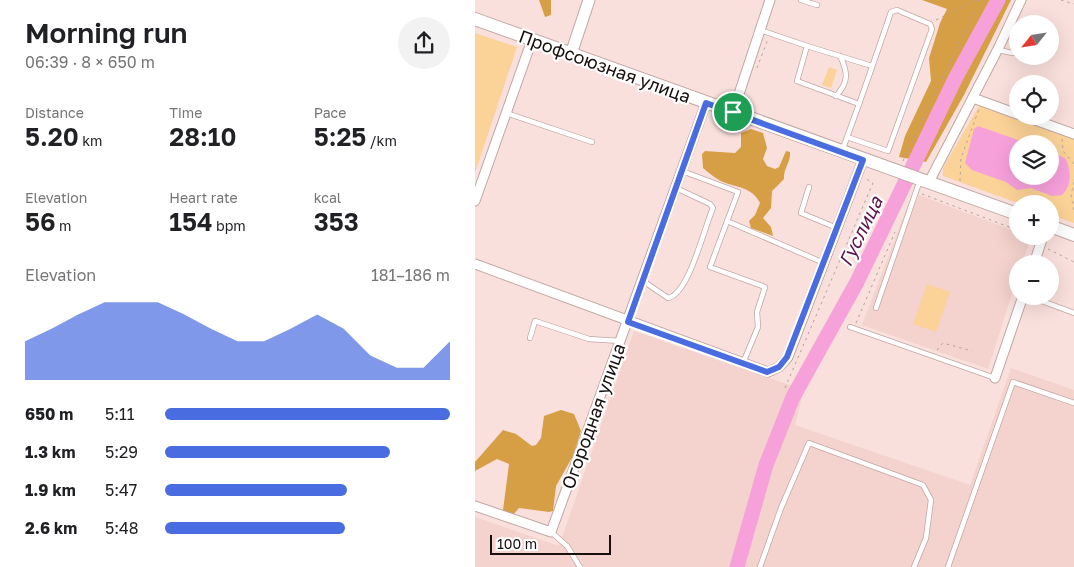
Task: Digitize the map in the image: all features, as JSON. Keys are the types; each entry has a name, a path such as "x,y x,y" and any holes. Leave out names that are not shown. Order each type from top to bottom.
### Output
{"main road":[{"name":"Профсоюзная улица","path":"475,19 863,160 899,168 922,179 1009,211"},
{"path":"1059,229 1074,235"}],"street":[{"path":"571,54 589,0"},
{"path":"733,112 770,0"},
{"path":"922,179 977,100 1021,0"},
{"path":"475,201 532,40"},
{"path":"977,100 1009,111"},
{"name":"Огородная улица","path":"551,532 706,103"},
{"path":"1050,125 1074,134"},
{"path":"475,264 767,372 779,367 787,357 863,160"},
{"path":"1037,255 1040,246"},
{"path":"995,378 1020,305"},
{"path":"475,506 551,532"}],"lane":[{"path":"801,0 817,6"},
{"path":"842,152 847,137 891,12 897,10 930,24 931,29 888,152 847,137"},
{"path":"760,30 872,66"},
{"path":"807,46 797,81 859,104"},
{"path":"998,50 1009,52"},
{"path":"836,96 845,85 847,76 840,56"},
{"path":"506,113 592,142"},
{"path":"682,170 738,192 710,267 765,287 757,312 758,327 743,363"},
{"path":"876,308 915,191 922,179"},
{"path":"809,187 801,213 837,228"},
{"path":"643,281 668,298 678,294 685,283 713,208 710,204 676,188"},
{"path":"727,221 823,263"},
{"path":"1052,305 1074,313"},
{"path":"530,338 535,321 589,339 621,341"},
{"path":"852,328 995,378"},
{"path":"947,567 1013,382 1074,404"},
{"path":"760,567 781,508 809,443 923,485 931,500 926,538 915,567"},
{"path":"551,532 567,546 580,567"}],"path":[{"path":"930,24 975,0"},
{"path":"899,168 979,0"},
{"path":"1061,0 1074,4"},
{"path":"757,68 770,33"},
{"path":"960,186 961,158 978,114 977,100"},
{"path":"1064,130 1063,150 1074,164"},
{"path":"785,388 873,183 858,173"},
{"path":"1074,182 1071,195 1074,211"},
{"path":"915,191 1009,227"},
{"path":"852,328 897,227"},
{"path":"1040,246 1074,262"},
{"path":"932,356 943,343 972,351"}],"shaded area":[{"path":"539,0 551,0 551,15 545,17"},
{"path":"922,0 1011,0 964,95 926,162 899,157 905,136 931,81 929,58 940,23 947,9"},
{"path":"475,33 517,47 475,173"},
{"path":"829,67 837,70 831,88 822,85"},
{"path":"979,106 1009,116 1009,125 1034,125 1074,139 1074,223 1059,218 1059,195 1009,195 1009,200 943,176 943,168"},
{"path":"978,126 1009,137 1009,184 972,170 965,163 974,129"},
{"path":"751,129 763,133 767,148 763,159 767,166 775,169 779,167 786,151 790,152 784,179 772,191 771,208 763,218 771,227 773,236 751,228 749,221 755,215 760,203 753,194 720,181 703,168 702,154 705,151 735,153 741,147 741,133"},
{"path":"1059,156 1066,159 1070,178 1068,187 1062,195 1049,195 1031,188 1017,190 1010,185 1059,185"},
{"path":"919,195 1009,229 1009,245 1028,245 1025,255 1009,255 1009,303 988,369 862,325 908,205 914,206"},
{"path":"927,284 950,292 936,332 913,324"},
{"path":"634,331 804,390 795,425 970,485 1011,368 1074,390 1074,567 475,567 475,517 559,546"},
{"path":"561,410 574,414 581,431 573,456 556,486 553,511 519,508 512,516 503,510 509,464 497,459 475,471 475,462 503,430 516,434 532,446 536,445 541,438 544,416"}],"waterway":[{"name":"Гуслица","path":"737,567 766,465 793,397 857,282 956,77 998,0"}],"route":[{"path":"706,103 733,112 863,160 787,357 779,367 767,372 628,322 706,103"}]}
